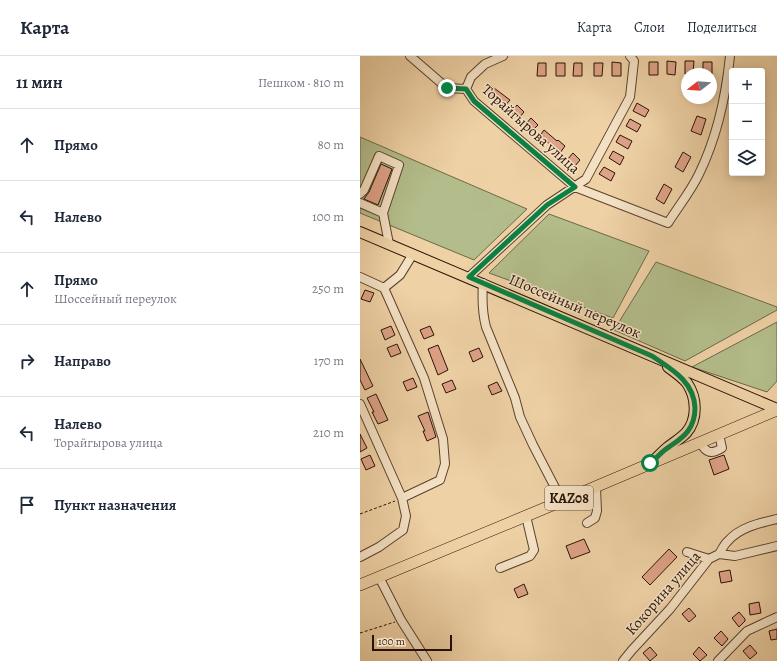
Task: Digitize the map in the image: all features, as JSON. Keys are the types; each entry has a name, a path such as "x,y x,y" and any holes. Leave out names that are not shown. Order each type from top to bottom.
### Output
{"highway":[{"name":"KAZ08","path":"360,585 596,487 777,409"}],"main road":[{"name":"Шоссейный переулок","path":"360,232 777,409"},
{"path":"650,463 668,447 680,440 688,431 695,411 694,400 687,383 678,374 652,356"}],"street":[{"name":"Торайгырова улица","path":"410,56 447,88 466,89 474,101 575,187 668,223 699,174 717,127 727,86 730,56"},
{"path":"466,89 471,77 485,64 503,56"},
{"path":"469,277 547,205 586,179 630,97 634,61 630,56"},
{"path":"360,194 364,190 379,156 399,165 383,213 389,244"},
{"path":"360,202 383,213"},
{"path":"384,288 400,275 413,254"},
{"path":"360,277 384,288 424,378 443,439 445,464 440,480 402,498"},
{"path":"483,283 483,318 515,398 520,417 562,501"},
{"path":"360,404 402,498 406,516 403,530 379,547 360,557"},
{"path":"587,523 595,518 597,511 596,487"},
{"path":"500,568 530,556 534,550 526,516"},
{"path":"719,554 728,541 737,533 756,524 777,519"},
{"name":"Кокорина улица","path":"623,661 670,609 709,559 719,554 735,556 777,546"},
{"path":"687,552 709,559"},
{"path":"379,578 401,620 427,661"},
{"path":"718,661 747,631 777,618"}],"path":[{"path":"360,514 402,498"},
{"path":"360,633 401,620"}],"green space":[{"path":"360,137 527,209 474,260 360,213"},
{"path":"549,214 649,251 613,318 489,273"},
{"path":"656,262 777,307 777,310 685,361 614,330"},
{"path":"777,322 777,381 767,392 692,367"}],"building":[{"path":"667,61 676,62 675,75 667,74"},
{"path":"685,61 694,61 693,68 685,68"},
{"path":"612,62 621,63 621,76 612,76"},
{"path":"649,62 658,62 658,75 649,75"},
{"path":"703,62 712,62 712,68 703,68"},
{"path":"538,63 546,63 546,76 537,76"},
{"path":"556,63 565,63 565,76 556,76"},
{"path":"574,63 582,63 582,76 573,76"},
{"path":"594,63 603,63 602,76 594,76"},
{"path":"490,85 510,100 504,107 484,92"},
{"path":"637,103 649,110 645,117 633,111"},
{"path":"517,105 524,112 518,119 511,112"},
{"path":"697,116 706,119 701,135 691,131"},
{"path":"531,118 538,125 532,131 525,125"},
{"path":"630,119 641,125 637,132 626,126"},
{"path":"544,130 565,146 560,153 539,137"},
{"path":"620,135 632,141 628,149 616,142"},
{"path":"613,151 624,157 620,165 609,158"},
{"path":"683,152 691,157 683,172 675,167"},
{"path":"573,153 580,160 575,166 567,160"},
{"path":"381,164 392,169 378,205 364,199 369,192"},
{"path":"604,167 615,173 611,181 599,174"},
{"path":"664,184 672,189 664,204 656,199"},
{"path":"365,290 374,293 370,302 361,299"},
{"path":"391,326 395,335 385,340 381,330"},
{"path":"430,326 434,335 424,339 420,330"},
{"path":"397,344 401,353 391,357 387,348"},
{"path":"438,345 448,370 438,375 428,349"},
{"path":"479,348 483,357 473,362 469,352"},
{"path":"360,359 373,386 365,390 360,380"},
{"path":"413,378 417,387 407,391 403,382"},
{"path":"452,380 456,389 446,393 442,384"},
{"path":"497,382 502,391 492,395 488,386"},
{"path":"376,394 388,420 378,424 367,398"},
{"path":"428,412 436,437 427,441 423,431 425,431 418,416"},
{"path":"360,434 367,448 360,452"},
{"path":"370,455 375,466 366,470 361,459"},
{"path":"724,455 729,469 714,475 709,460"},
{"path":"584,539 590,552 571,559 566,546"},
{"path":"669,549 677,557 650,585 642,577"},
{"path":"730,570 732,581 721,583 719,572"},
{"path":"524,584 528,594 518,598 514,589"},
{"path":"759,602 761,613 750,615 749,604"},
{"path":"689,608 696,616 689,622 682,614"},
{"path":"739,612 745,621 739,627 732,618"},
{"path":"777,629 777,639 771,640 769,631"},
{"path":"721,631 728,639 722,646 714,638"},
{"path":"750,645 757,653 750,659 743,651"},
{"path":"650,647 657,655 650,661 643,653"},
{"path":"699,647 707,655 700,661 693,654"}],"route":[{"path":"447,88 466,89 474,101 575,187 547,205 469,277 652,356 678,374 687,383 694,400 695,411 688,431 680,440 668,447 650,463"}]}
